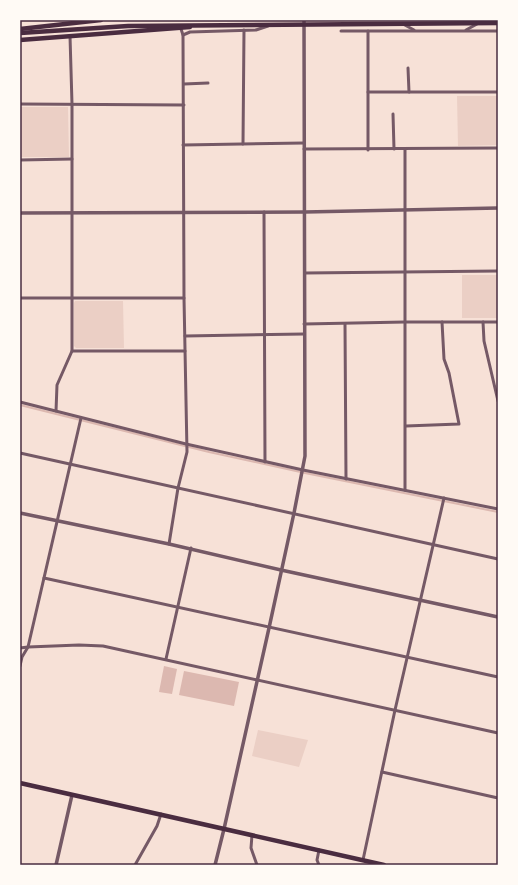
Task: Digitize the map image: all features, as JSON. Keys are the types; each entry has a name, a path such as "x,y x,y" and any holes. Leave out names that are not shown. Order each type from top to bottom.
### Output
{"highway":[{"path":"20,29 101,20"},
{"path":"20,33 128,26 275,24 304,22 498,23"},
{"path":"20,40 181,29 207,25"},
{"path":"20,783 384,865"}],"street":[{"path":"215,865 269,628 305,456 304,22"},
{"path":"401,23 415,31"},
{"path":"464,31 478,23"},
{"path":"183,35 190,32 256,30 275,24"},
{"path":"169,544 178,488 187,452 184,298 184,84 183,35 181,29"},
{"path":"242,144 244,30"},
{"path":"341,31 498,31"},
{"path":"368,31 368,150"},
{"path":"56,411 56,385 72,351 72,104 70,36"},
{"path":"408,68 409,92"},
{"path":"184,84 208,84"},
{"path":"368,92 498,92"},
{"path":"20,104 184,105"},
{"path":"393,114 394,149"},
{"path":"184,145 304,143"},
{"path":"304,149 368,150 498,148"},
{"path":"404,149 405,490"},
{"path":"20,160 72,159"},
{"path":"20,213 305,212 498,208"},
{"path":"264,212 265,462"},
{"path":"304,273 498,272"},
{"path":"20,298 184,298"},
{"path":"406,426 459,424 449,373 444,359 442,322"},
{"path":"483,322 484,341 498,401"},
{"path":"304,324 498,322"},
{"path":"345,324 346,479"},
{"path":"185,336 304,334"},
{"path":"72,351 185,351"},
{"path":"20,402 186,444 265,462 498,509"},
{"path":"20,666 22,657 28,647 81,418"},
{"path":"20,453 498,558"},
{"path":"363,860 395,710 444,498"},
{"path":"20,513 56,522 191,548 281,570 498,618"},
{"path":"166,659 191,548"},
{"path":"44,578 498,677"},
{"path":"20,648 79,645 103,646 498,732"},
{"path":"382,772 498,798"},
{"path":"56,865 72,794"},
{"path":"135,865 157,826 161,814"},
{"path":"252,836 251,848 257,865"},
{"path":"319,850 317,860 319,865"}],"shaded area":[{"path":"457,96 498,96 498,145 458,146"},
{"path":"20,107 68,107 69,157 20,157"},
{"path":"462,275 498,275 498,318 462,318"},
{"path":"75,301 123,301 124,348 76,348 74,346"},
{"path":"164,666 177,669 172,694 159,692"},
{"path":"184,671 239,682 234,706 179,695"},
{"path":"258,730 308,740 299,767 252,756"}],"waterway":[{"path":"20,405 209,452 498,512"}]}
